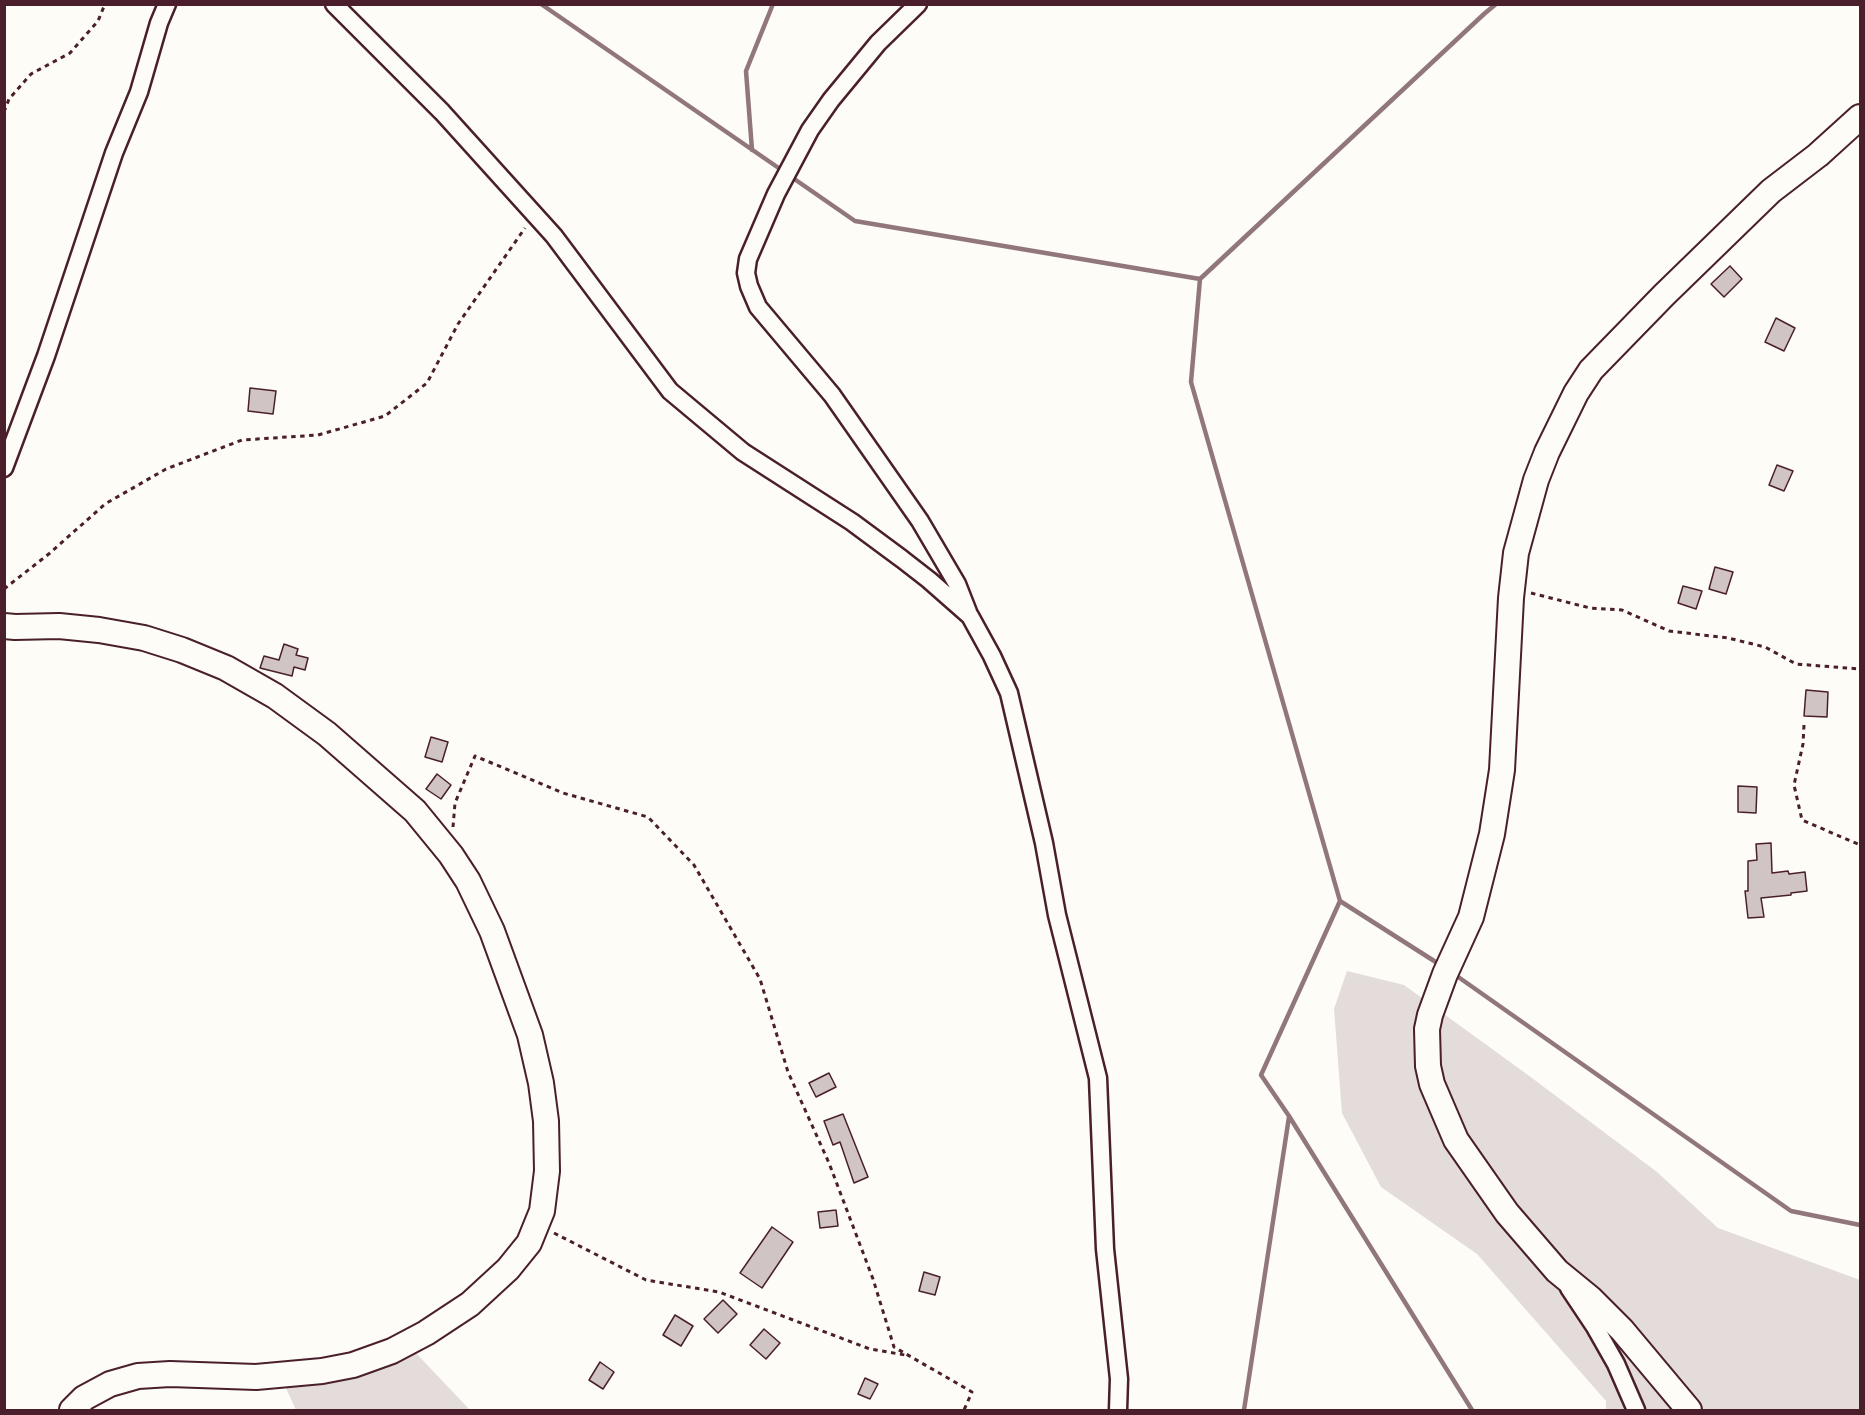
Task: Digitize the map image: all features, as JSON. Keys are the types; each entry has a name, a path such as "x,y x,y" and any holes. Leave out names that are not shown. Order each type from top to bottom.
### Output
{"street":[{"path":"4,468 46,356 111,163 139,92 159,23 167,4"},
{"path":"334,4 442,112 534,214 602,299 670,391 743,452 852,522 929,580 970,616"},
{"path":"918,4 878,43 831,100 810,130 776,194 748,259 746,273 758,306 832,395 920,521 957,584 970,616 1009,693 1042,832 1058,915 1098,1078 1104,1249 1119,1379 1118,1410"},
{"path":"1636,1410 1611,1355 1557,1270 1507,1212 1456,1140 1432,1084 1428,1066 1427,1029 1448,969 1472,917 1494,823 1502,770 1516,553 1536,480 1547,452 1567,410 1591,370 1771,191 1818,155 1860,117"},
{"path":"4,626 69,627 144,638 226,668 275,696 327,734 415,811 451,855 468,881 492,931 526,1025 541,1083 546,1121 547,1171 542,1211 529,1243 508,1269 470,1304 426,1333 392,1351 343,1367 322,1371 256,1377 170,1374 138,1376 110,1383 84,1398 72,1410"},
{"path":"1557,1270 1590,1298 1622,1330 1689,1410"}],"path":[{"path":"4,112 9,99 31,74 70,53 98,21 105,4"},
{"path":"4,589 105,504 166,469 242,440 318,435 384,416 427,383 458,324 534,214"},
{"path":"1512,588 1590,608 1622,610 1669,631 1728,638 1765,647 1796,664 1860,669"},
{"path":"1804,725 1803,744 1794,785 1802,820 1860,845"},
{"path":"451,855 455,803 475,756 563,793 648,817 694,865 760,979 788,1071 832,1173 873,1279 894,1347 972,1392 964,1410"},
{"path":"536,1224 646,1281 719,1292 870,1349 909,1356"}],"shaded area":[{"path":"1347,971 1404,985 1657,1172 1718,1228 1860,1280 1860,1410 1606,1410 1606,1401 1477,1254 1381,1187 1342,1113 1334,1009"},
{"path":"414,1351 470,1410 296,1410 285,1386"}],"building":[{"path":"1730,266 1742,279 1724,297 1711,284"},
{"path":"1776,318 1795,328 1784,351 1765,342"},
{"path":"250,388 276,391 273,414 248,411"},
{"path":"1777,465 1793,471 1784,491 1769,485"},
{"path":"1715,567 1733,572 1726,594 1709,589"},
{"path":"1683,586 1702,591 1696,609 1678,603"},
{"path":"284,644 298,649 296,655 308,658 305,670 294,667 292,676 260,668 264,656 279,660"},
{"path":"1806,690 1828,692 1827,717 1804,716"},
{"path":"431,737 448,742 442,762 425,757"},
{"path":"437,774 451,785 441,799 426,789"},
{"path":"1738,786 1757,787 1756,813 1738,812"},
{"path":"1771,843 1772,873 1805,872 1807,891 1761,898 1764,917 1748,918 1745,891 1748,891 1748,861 1757,860 1756,844"},
{"path":"829,1073 836,1087 816,1097 809,1083"},
{"path":"843,1114 868,1177 854,1183 840,1142 833,1145 824,1121"},
{"path":"836,1210 838,1226 820,1228 818,1212"},
{"path":"772,1227 793,1242 762,1288 740,1273"},
{"path":"924,1272 940,1277 935,1295 919,1291"},
{"path":"723,1300 737,1314 718,1333 704,1319"},
{"path":"675,1315 693,1326 681,1346 663,1335"},
{"path":"764,1329 780,1343 766,1359 750,1345"},
{"path":"600,1362 614,1372 603,1389 589,1380"},
{"path":"865,1378 878,1384 870,1399 858,1394"}],"waterway":[{"path":"541,4 783,171"},
{"path":"752,150 746,71 773,4"},
{"path":"1472,1410 1289,1116 1261,1075 1340,901 1191,382 1200,279 1496,4"},
{"path":"790,176 855,221 1200,279"},
{"path":"1340,901 1442,966"},
{"path":"1454,974 1791,1211 1860,1225"},
{"path":"1244,1410 1289,1117"}]}
